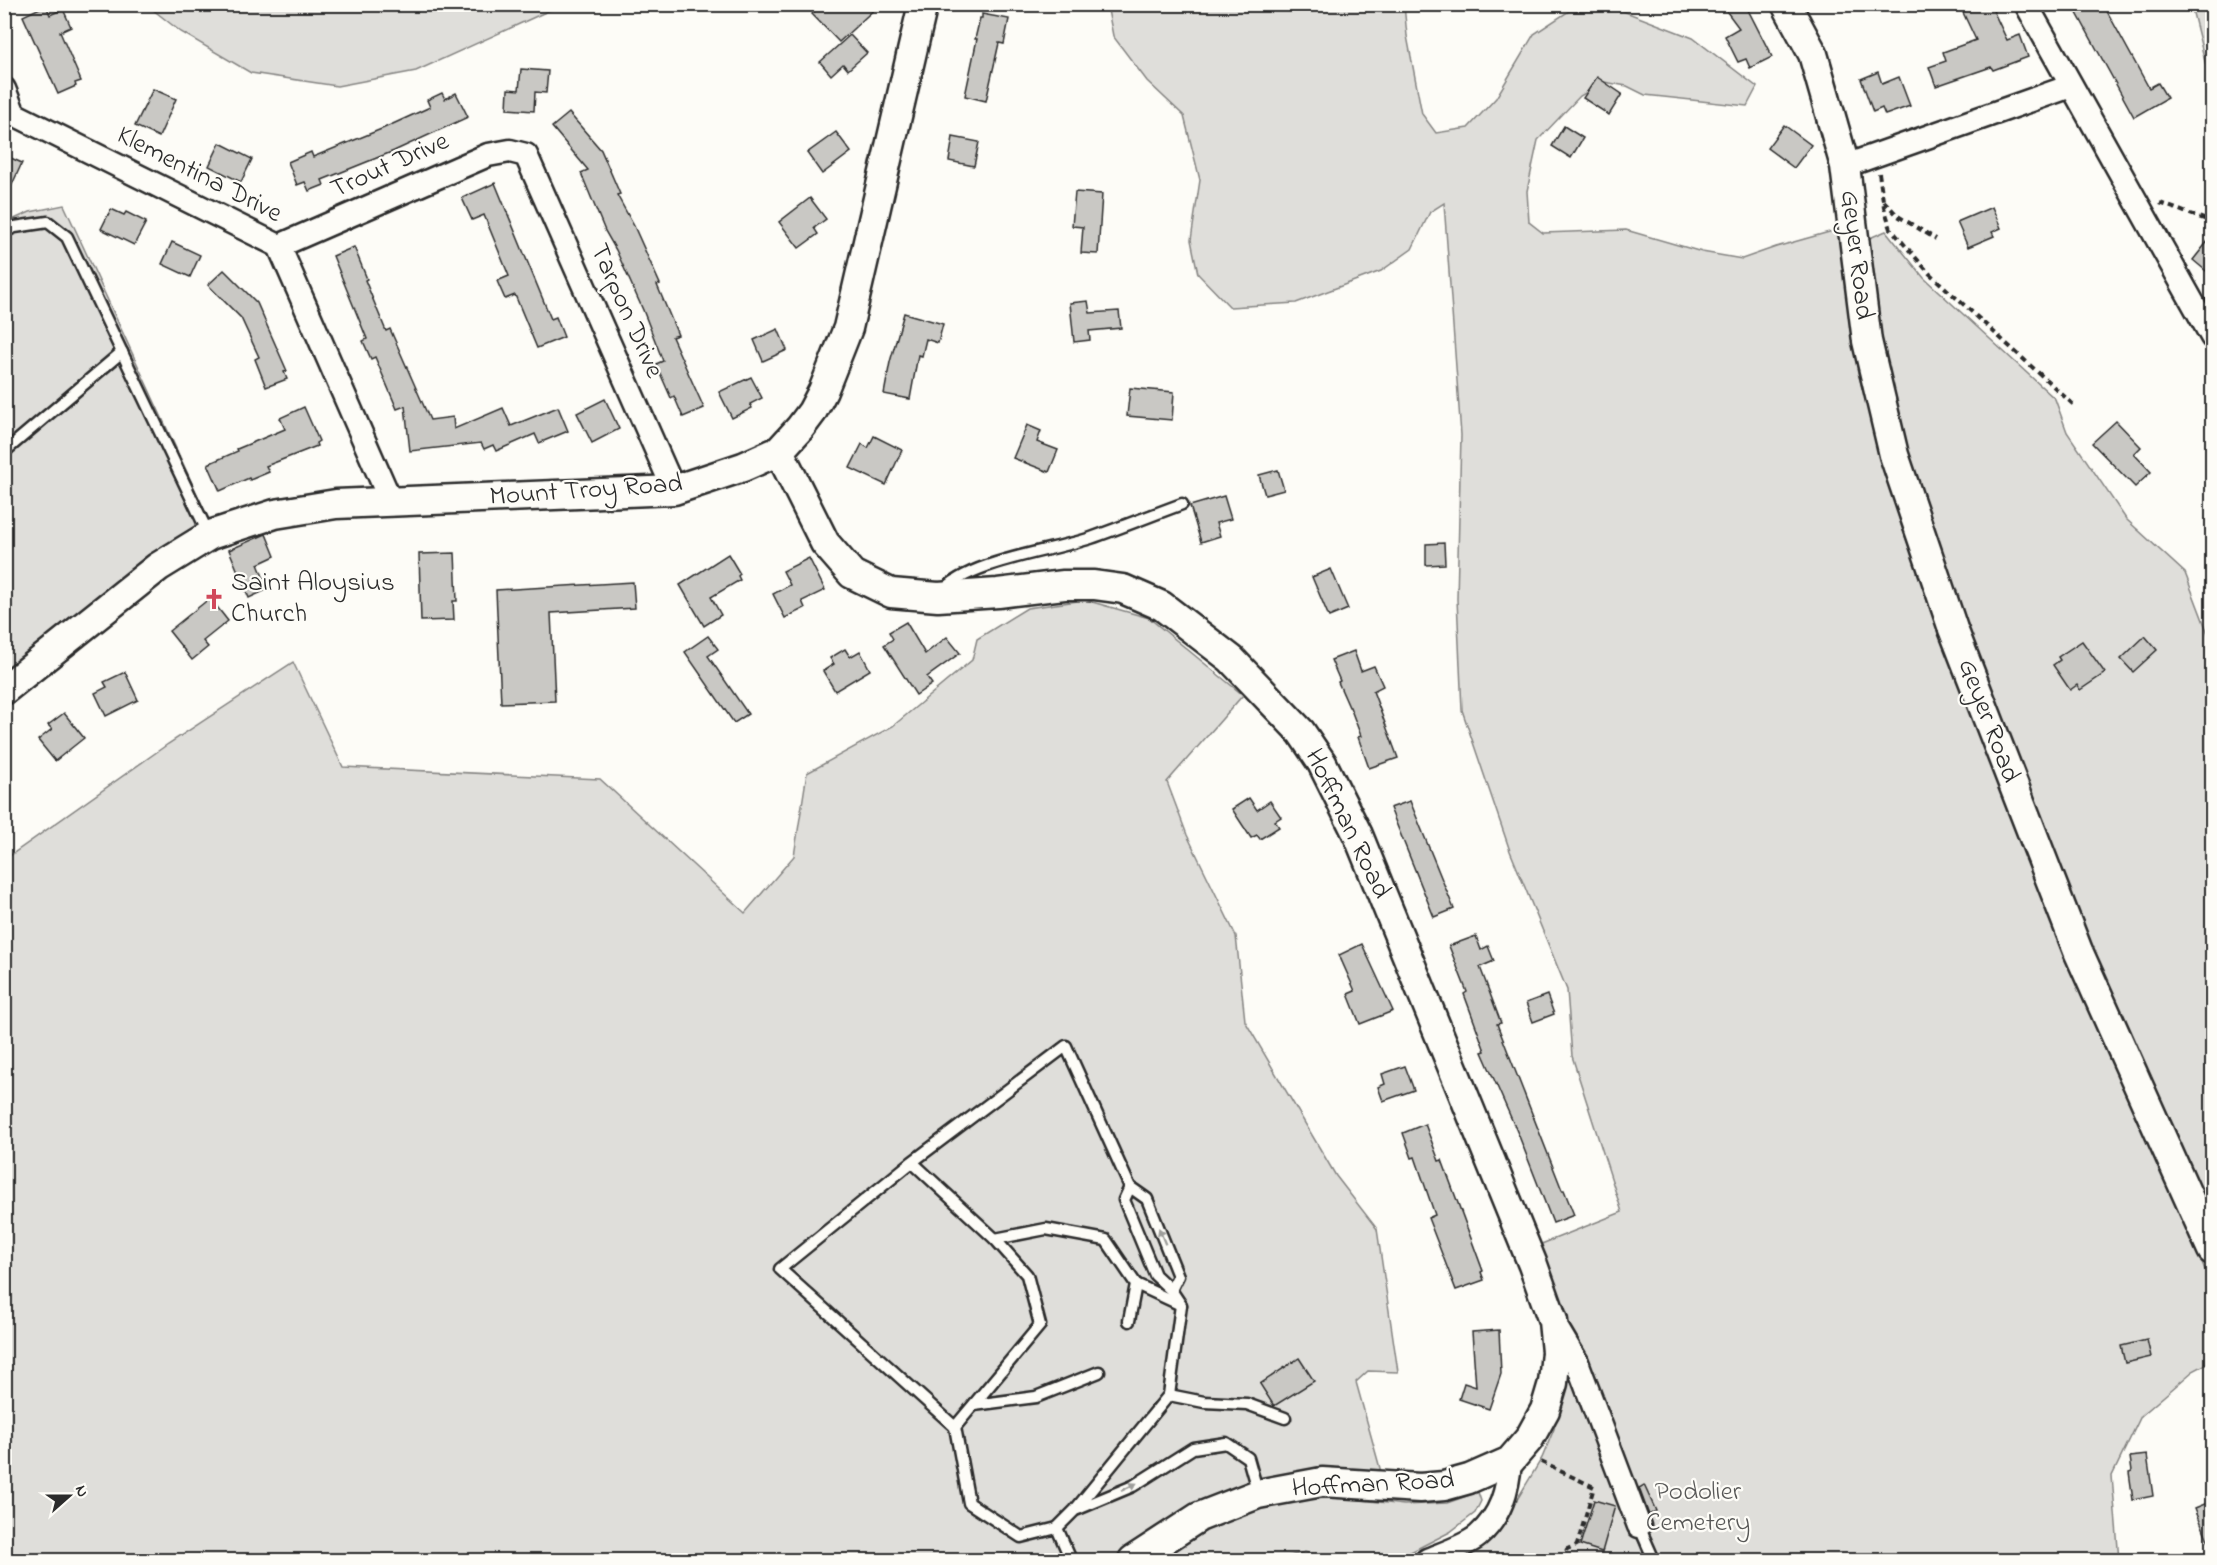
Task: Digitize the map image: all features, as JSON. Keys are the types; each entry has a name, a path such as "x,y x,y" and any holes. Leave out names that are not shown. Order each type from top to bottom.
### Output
{"street":[{"name":"Mount Troy Road","path":"4,690 158,567 210,535 275,514 336,504 674,490 779,451 812,412 835,364 848,328 923,4"},
{"name":"Geyer Road","path":"1786,4 1813,54 1845,166 1867,341 1894,454 1949,618 2078,951 2212,1250"},
{"path":"2025,4 2212,337"},
{"name":"Geyer Road","path":"1845,166 2071,86"},
{"path":"4,89 9,112"},
{"name":"Klementina Drive","path":"9,112 279,246 391,502"},
{"name":"Trout Drive","path":"279,246 488,155 510,151 526,155"},
{"name":"Tarpon Drive","path":"526,155 674,490"},
{"name":"Hoffman Road","path":"779,451 825,543 852,574 891,593 938,597 1064,585 1094,585 1123,589 1162,606 1231,659 1301,732 1322,763 1358,835 1533,1265 1553,1321 1577,1362 1640,1526"},
{"name":"Hoffman Road","path":"1132,1560 1199,1517 1258,1494 1322,1482 1420,1488 1444,1486 1469,1479 1514,1456 1529,1439 1545,1410 1553,1383 1556,1352 1553,1321"},
{"path":"1427,1560 1477,1537 1496,1516 1508,1487 1514,1456"}],"lane":[{"path":"4,232 15,227 48,222 67,237 210,535"},
{"path":"4,452 122,352"},
{"path":"938,597 949,583 969,573 1090,538 1182,504"},
{"path":"1130,1187 1124,1200 1155,1275 1171,1290 1181,1305 1168,1395 1075,1510 1057,1528 1021,1537 969,1503 955,1427 780,1269 912,1162 1066,1046 1130,1187 1147,1199 1178,1276 1171,1290"},
{"path":"912,1162 995,1239 1027,1275 1040,1325 955,1427"},
{"path":"995,1239 1046,1230 1106,1240 1136,1284 1181,1305"},
{"path":"1129,1321 1136,1284"},
{"path":"974,1405 1036,1397 1098,1372"},
{"path":"1168,1395 1204,1402 1247,1404 1285,1418"},
{"path":"1075,1510 1133,1486 1193,1449 1226,1443 1248,1458 1258,1494"},
{"path":"1640,1526 1654,1560"},
{"path":"1057,1528 1071,1560"}],"path":[{"path":"1876,155 1883,200 1891,228 1929,273 2076,408"},
{"path":"2131,192 2212,222"},
{"path":"1883,200 1898,216 1936,239"},
{"path":"1514,1456 1594,1487 1576,1545 1567,1549 1562,1560"}],"green space":[{"path":"147,5 561,5 416,71 337,86 251,73 181,32"},
{"name":"Podolier Cemetery","path":"1107,5 1404,5 1407,36 1422,114 1436,133 1468,128 1496,98 1534,34 1569,11 1623,11 1693,38 1757,87 1747,106 1645,95 1627,86 1604,82 1580,96 1538,140 1527,191 1529,222 1543,233 1626,230 1702,252 1742,259 1840,229 1858,373 1902,528 2030,869 2164,1168 2212,1287 2212,1361 2193,1371 2141,1416 2112,1476 2119,1560 1657,1560 1565,1320 1556,1286 1539,1245 1622,1212 1572,1056 1567,990 1510,851 1462,710 1457,599 1461,435 1444,203 1430,212 1412,249 1381,271 1296,303 1230,307 1198,274 1191,240 1200,180 1184,116 1147,81 1113,36"},
{"path":"2191,5 2212,5 2212,90"},
{"path":"64,205 209,520 184,534 5,675 5,223 30,212"},
{"path":"1886,231 1924,278 2055,399 2067,432 2126,519 2185,573 2212,644 2212,1227 2120,1015 2003,734 1903,446 1878,322 1865,240"},
{"path":"1085,600 1149,618 1243,695 1167,782 1187,835 1236,936 1245,1021 1336,1176 1377,1229 1398,1372 1368,1371 1356,1382 1381,1472 1294,1486 1133,1560 5,1560 4,860 168,744 293,662 343,767 600,779 745,913 794,856 807,773 893,726 972,660 977,639 1027,608"},
{"path":"1569,1366 1643,1553 1648,1560 1444,1560 1503,1523 1542,1458 1554,1429"},
{"path":"1478,1492 1481,1501 1475,1513 1450,1532 1395,1560 1329,1560 1305,1552 1275,1560 1156,1560 1225,1520 1285,1499 1345,1498 1404,1505 1447,1503"}],"building":[{"path":"822,4 880,4 839,42 812,14"},
{"path":"1721,4 1745,4 1772,57 1750,68 1746,59 1738,62 1725,36 1739,28"},
{"path":"1959,4 1990,4 2007,40 2020,35 2028,57 1993,70 1991,67 1936,86 1929,67 1946,61 1943,52 1976,40"},
{"path":"2072,4 2103,4 2149,88 2158,83 2167,98 2134,117"},
{"path":"46,5 50,15 63,9 71,27 60,32 81,81 75,83 76,86 58,94 23,16"},
{"path":"982,14 1009,19 1004,44 999,43 986,101 965,96"},
{"path":"850,35 867,53 848,70 843,64 831,75 820,62"},
{"path":"521,69 548,71 546,93 535,92 534,111 507,109 508,89 519,90"},
{"path":"1878,72 1882,84 1899,77 1910,106 1885,115 1882,108 1873,112 1861,79"},
{"path":"1597,77 1622,94 1609,115 1583,98"},
{"path":"153,89 176,99 159,137 135,126"},
{"path":"442,93 445,99 456,93 468,117 394,151 322,180 324,185 309,191 305,182 297,185 288,162 311,152 313,157 384,128 430,107 427,100"},
{"path":"569,113 601,150 620,194 617,195 634,226 660,284 657,285 678,335 672,337 704,408 683,417 674,396 671,398 656,364 663,361 643,310 605,231 581,173 588,170 552,127"},
{"path":"1784,125 1811,145 1794,168 1767,148"},
{"path":"1564,126 1583,138 1571,158 1552,146"},
{"path":"836,132 851,152 822,174 807,153"},
{"path":"953,137 979,142 974,166 949,161"},
{"path":"220,143 252,159 241,182 209,166"},
{"path":"4,155 22,163 4,202"},
{"path":"495,183 551,319 556,317 564,337 537,348 515,295 505,299 497,281 509,276 484,215 472,220 462,198"},
{"path":"1075,192 1102,194 1098,254 1081,253 1083,227 1072,226"},
{"path":"810,198 826,219 814,228 818,234 799,248 779,222"},
{"path":"1992,207 2001,228 1992,232 1994,236 1968,247 1957,222"},
{"path":"111,209 124,215 126,212 146,222 134,245 101,229"},
{"path":"2212,236 2212,276 2193,260"},
{"path":"172,242 200,255 190,277 162,264"},
{"path":"354,247 386,331 390,329 430,420 453,417 454,429 503,408 511,426 558,407 568,431 539,443 535,434 496,451 493,445 484,449 481,443 410,451 405,406 397,409 375,357 371,359 363,341 367,339 333,256"},
{"path":"224,270 257,303 287,371 284,372 287,379 266,387 255,359 259,357 241,318 208,285"},
{"path":"1088,301 1090,313 1119,311 1121,328 1089,331 1090,340 1074,342 1070,303"},
{"path":"904,313 943,324 938,343 926,339 922,356 918,355 910,399 884,394 890,362"},
{"path":"778,329 787,350 763,361 754,340"},
{"path":"751,377 762,398 750,404 752,408 732,418 719,392"},
{"path":"1130,388 1174,392 1172,420 1127,416"},
{"path":"605,399 619,429 592,443 577,413"},
{"path":"304,407 319,441 316,443 317,446 266,466 269,472 220,491 208,464 285,429 280,418"},
{"path":"2116,421 2141,447 2134,454 2151,472 2135,487 2092,443"},
{"path":"1027,425 1041,431 1037,442 1058,450 1049,472 1013,458"},
{"path":"874,436 902,450 886,485 850,468 862,444 868,448"},
{"path":"1278,470 1284,490 1265,495 1259,475"},
{"path":"1224,496 1231,519 1216,523 1220,536 1201,542 1190,506"},
{"path":"266,534 275,556 258,564 268,589 249,598 229,550"},
{"path":"1444,543 1445,564 1426,565 1426,544"},
{"path":"455,553 457,601 453,601 454,620 421,621 419,554"},
{"path":"728,554 740,574 738,576 740,580 711,597 721,615 704,626 680,585"},
{"path":"809,558 825,590 802,601 805,608 785,618 773,594 790,585 783,571"},
{"path":"1331,569 1348,609 1329,617 1312,577"},
{"path":"633,582 635,608 551,613 555,701 501,703 496,590"},
{"path":"210,598 228,621 203,641 208,647 192,660 169,631"},
{"path":"906,622 925,654 947,637 960,653 927,677 932,684 916,695 884,645 893,639 889,632"},
{"path":"708,636 718,649 708,656 748,714 734,723 685,652"},
{"path":"2145,636 2157,650 2133,672 2121,659"},
{"path":"2082,641 2105,673 2080,690 2077,685 2070,690 2053,665 2060,660 2058,657"},
{"path":"845,649 850,657 860,651 870,670 835,691 823,671 834,664 830,658"},
{"path":"1354,651 1361,671 1374,666 1383,686 1373,691 1398,758 1369,768 1358,737 1361,736 1331,660"},
{"path":"125,672 138,700 106,716 95,693 107,687 104,682"},
{"path":"64,713 84,738 55,761 38,740 52,729 48,725"},
{"path":"1249,798 1257,810 1270,801 1281,817 1275,821 1279,827 1260,839 1257,835 1251,838 1232,809"},
{"path":"1410,801 1454,909 1434,917 1390,808"},
{"path":"1476,936 1481,950 1488,946 1494,961 1480,967 1501,1023 1497,1024 1574,1215 1553,1223 1519,1136 1482,1052 1485,1051 1464,994 1467,992 1449,946"},
{"path":"1362,944 1393,1011 1360,1024 1348,994 1355,991 1339,955"},
{"path":"1547,995 1554,1014 1533,1022 1526,1003"},
{"path":"1405,1066 1414,1090 1383,1101 1378,1087 1385,1084 1382,1074"},
{"path":"1425,1124 1439,1161 1442,1160 1483,1271 1481,1272 1484,1280 1456,1290 1428,1218 1435,1215 1415,1157 1412,1158 1403,1133"},
{"path":"1499,1330 1501,1374 1489,1409 1459,1399 1464,1383 1476,1387 1472,1332"},
{"path":"2147,1340 2151,1357 2125,1363 2121,1346"},
{"path":"1299,1358 1314,1381 1274,1406 1260,1384"},
{"path":"2147,1455 2153,1496 2133,1500 2129,1472 2132,1471 2130,1457"},
{"path":"1644,1485 1656,1511 1649,1515 1639,1488"},
{"path":"1594,1500 1615,1506 1602,1552 1580,1545"},
{"path":"2212,1501 2212,1550 2195,1508"}],"place":[{"name":"Saint Aloysius Church","path":"214,599"}]}
